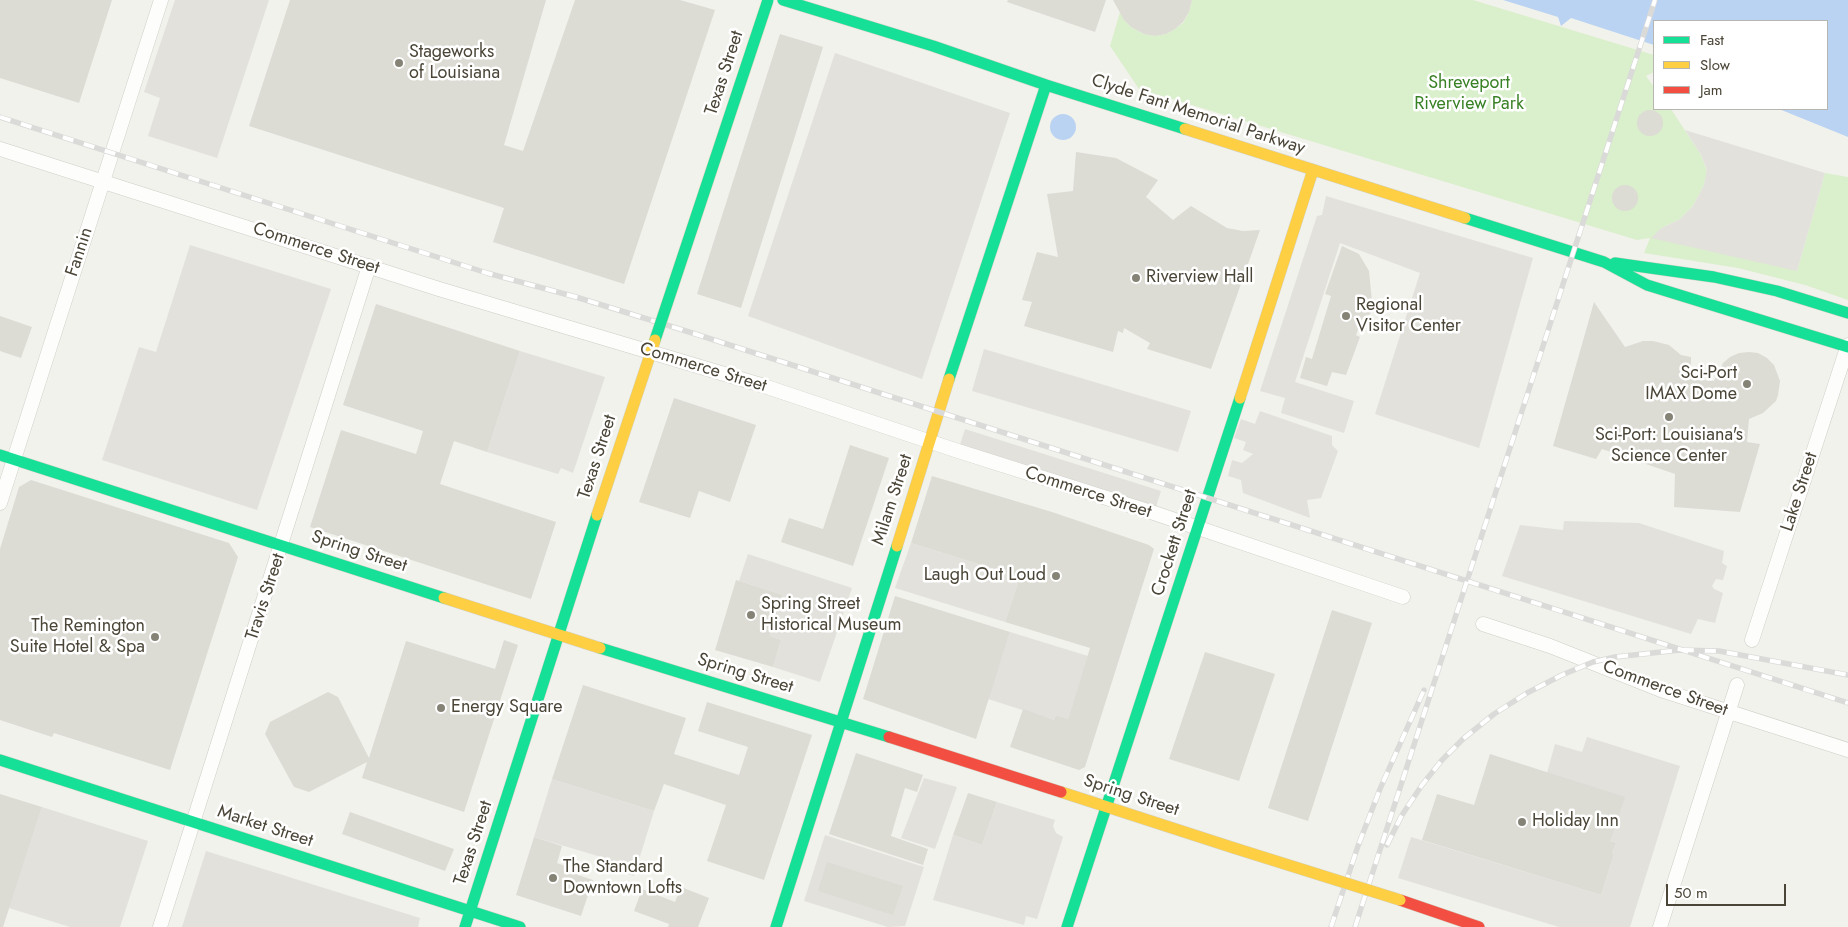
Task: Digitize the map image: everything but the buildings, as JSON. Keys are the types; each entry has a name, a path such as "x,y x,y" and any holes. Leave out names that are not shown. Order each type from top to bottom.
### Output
{"main road":[{"name":"Texas Street","path":"466,927 597,515 768,0"},
{"name":"Clyde Fant Memorial Parkway","path":"782,0 933,46 1046,85 1604,262 1647,285 1848,346"},
{"name":"Milam Street","path":"776,927 931,441 954,363 1046,85"},
{"name":"Crockett Street","path":"1067,927 1198,530 1313,170"},
{"name":"Clyde Fant Memorial Parkway","path":"1604,262 1649,266 1723,279 1777,291 1848,313"},
{"name":"Spring Street","path":"0,455 559,634 938,752 1479,927"},
{"name":"Market Street","path":"0,760 520,927"}],"street":[{"name":"Fannin","path":"0,503 161,0"},
{"name":"Commerce Street","path":"0,149 369,266 761,385 1402,597"},
{"name":"Travis Street","path":"160,927 369,266"},
{"name":"Lake Street","path":"1752,640 1848,346"},
{"name":"Commerce Street","path":"1483,624 1550,646 1660,690 1848,750"},
{"path":"1660,927 1737,685"}],"green space":[{"name":"Shreveport Riverview Park","path":"1192,0 1473,0 1653,55 1653,72 1646,76 1653,86 1653,110 1672,110 1701,155 1707,171 1704,185 1693,206 1680,219 1660,229 1797,271 1825,173 1848,177 1848,300 1805,285 1738,268 1644,253 1650,238 1637,240 1139,89 1110,46 1120,12 1124,20 1131,27 1144,34 1155,36 1166,34 1175,29 1183,23 1189,12"}],"shaded area":[{"path":"175,0 269,0 217,158 148,136 160,98 144,92"},
{"path":"835,53 1010,113 922,379 748,316"},
{"path":"1685,130 1825,173 1797,271 1651,238 1660,229 1680,219 1693,206 1704,185 1707,170 1701,155"},
{"path":"1326,196 1533,258 1479,448 1375,414 1420,273 1340,243 1295,382 1354,401 1344,433 1281,413 1285,398 1260,391 1317,216 1322,215"},
{"path":"190,245 331,289 257,510 102,460 139,347 156,352"},
{"path":"984,349 1191,411 1178,452 972,391"},
{"path":"520,351 605,377 573,473 561,468 558,474 487,452"},
{"path":"1260,411 1332,436 1332,445 1338,451 1321,498 1307,500 1310,518 1243,493 1241,480 1228,476 1232,460 1242,463 1253,454 1243,450 1246,442 1234,438 1241,419 1255,424"},
{"path":"965,429 1161,491 1154,513 958,451"},
{"path":"1564,521 1639,523 1724,551 1722,563 1727,566 1723,580 1716,579 1712,586 1723,593 1715,623 1698,619 1691,634 1502,576 1520,525 1563,530"},
{"path":"911,543 1020,577 1005,622 895,588"},
{"path":"748,554 852,588 820,682 773,667 781,640 770,636 783,595 739,581"},
{"path":"1010,632 1088,656 1068,719 1056,715 1054,720 988,699"},
{"path":"1587,737 1680,766 1630,927 1559,927 1398,878 1411,837 1601,895 1616,843 1610,841 1547,773 1555,744 1582,752"},
{"path":"924,778 957,787 935,849 901,838"},
{"path":"552,779 654,811 634,876 606,867 608,859 534,837"},
{"path":"997,802 1055,820 1053,826 1056,833 1063,837 1037,919 1026,916 1024,925 933,900 953,835 982,845"},
{"path":"42,807 148,841 120,927 70,927 9,908"},
{"path":"825,835 924,867 905,926 888,927 804,901"},
{"path":"206,851 420,918 418,927 182,927"}],"water":[{"path":"1503,0 1848,0 1848,137 1781,110 1828,110 1828,20 1653,20 1653,45 1571,18 1561,26 1558,17"},
{"path":"1063,114 1073,117 1076,127 1073,137 1063,140 1053,137 1050,127 1053,117"}],"railway":[{"path":"1355,927 1655,0"},
{"path":"0,117 487,273 576,297 686,331 1848,703"},
{"path":"1387,845 1402,815 1422,785 1442,760 1463,739 1494,714 1527,693 1593,662 1615,657 1680,650 1719,651 1848,675"},
{"path":"1331,927 1358,846 1380,789 1424,690"}],"traffic: fast":[{"path":"655,340 768,0"},
{"path":"783,0 933,46 1046,85 1185,129"},
{"path":"949,379 1046,85"},
{"path":"1465,218 1604,262 1647,285 1848,347"},
{"path":"1615,263 1714,277 1777,291 1848,313"},
{"path":"1067,927 1240,398"},
{"path":"0,455 444,598"},
{"path":"465,927 597,515"},
{"path":"776,927 897,546"},
{"path":"600,648 889,737"},
{"path":"0,760 520,927"}],"traffic: slow":[{"path":"1185,129 1465,218"},
{"path":"1240,398 1313,170"},
{"path":"597,515 655,340"},
{"path":"897,546 949,379"},
{"path":"444,598 600,648"},
{"path":"1061,792 1234,848"},
{"path":"1234,848 1400,900"}],"traffic: jam":[{"path":"889,737 1061,792"},
{"path":"1400,900 1479,927"}],"place":[{"name":"Stageworks of Louisiana","path":"399,63"},
{"name":"Riverview Hall","path":"1136,278"},
{"name":"Regional Visitor Center","path":"1346,316"},
{"name":"Sci-Port IMAX Dome","path":"1747,384"},
{"name":"Sci-Port: Louisiana's Science Center","path":"1669,417"},
{"name":"Laugh Out Loud","path":"1056,576"},
{"name":"Spring Street Historical Museum","path":"751,615"},
{"name":"The Remington Suite Hotel & Spa","path":"155,637"},
{"name":"Energy Square","path":"441,708"},
{"name":"Holiday Inn","path":"1522,822"},
{"name":"The Standard Downtown Lofts","path":"553,878"}]}
